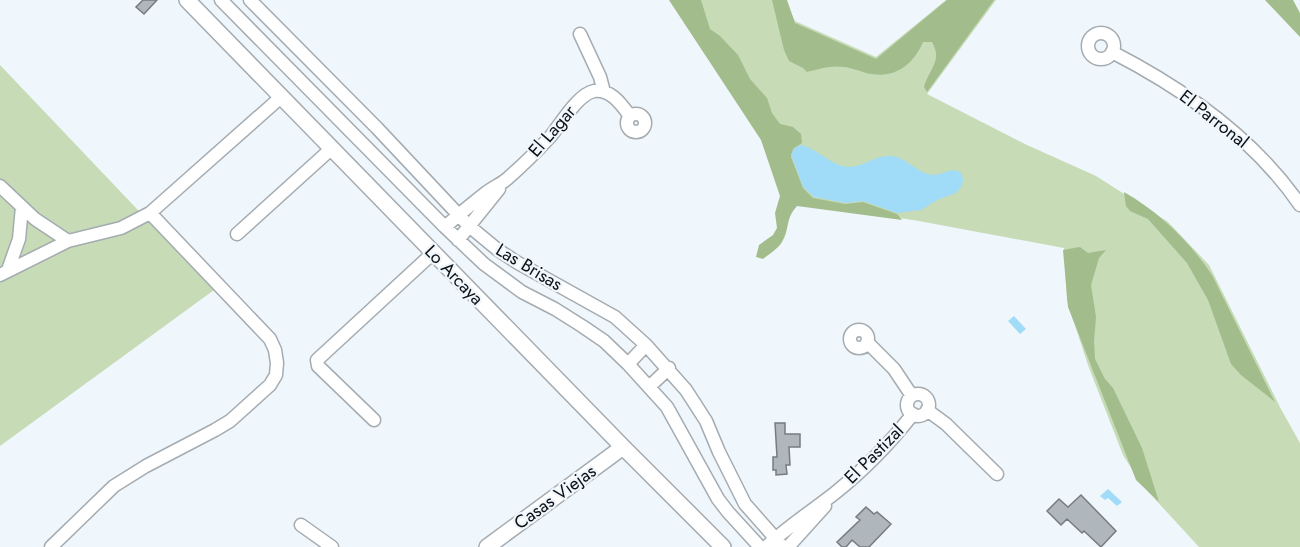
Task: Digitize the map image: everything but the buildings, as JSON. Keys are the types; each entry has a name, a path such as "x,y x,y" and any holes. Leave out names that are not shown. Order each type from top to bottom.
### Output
{"street":[{"name":"Lo Arcaya","path":"187,0 723,547"},
{"name":"Las Brisas","path":"221,0 458,240 504,279 582,326 628,364 667,407 718,499 760,547"},
{"name":"Las Brisas","path":"250,0 469,225 498,250 518,263 615,317 669,368 706,421 745,504 778,545"},
{"path":"580,34 600,76 604,93 616,99 630,116"},
{"name":"El Parronal","path":"1112,52 1155,74 1203,108 1258,153 1300,205"},
{"name":"El Lagar","path":"505,181 544,143 583,96 592,92 604,93"},
{"path":"4,273 68,241 121,228 150,213 280,97"},
{"path":"237,234 331,148"},
{"path":"445,227 489,190 505,181"},
{"path":"458,240 505,181"},
{"path":"0,186 48,229 68,241"},
{"path":"4,273 19,239 22,207"},
{"path":"51,547 114,486 137,471 223,426 260,396 270,386 276,375 276,356 270,339 150,213"},
{"path":"374,420 318,366 317,360 433,253"},
{"path":"867,342 894,369 912,396"},
{"path":"628,364 646,345"},
{"path":"650,387 669,368"},
{"path":"919,394 926,397 929,403 927,410 920,416 913,414 908,410 907,404 912,396 919,394"},
{"path":"927,410 946,424 997,474"},
{"name":"El Pastizal","path":"778,545 894,438 913,414"},
{"name":"Casas Viejas","path":"491,546 623,447"},
{"path":"302,525 332,547"}],"green space":[{"path":"669,0 785,0 795,21 876,57 946,0 996,0 927,94 1027,145 1096,176 1168,222 1209,265 1300,443 1300,547 1199,547 1142,485 1123,455 1088,365 1067,301 1064,248 919,221 794,202 762,140"},
{"path":"669,0 701,0 710,29 738,55 750,79 767,98 772,113 780,124 793,127 801,134 802,143 793,149 791,157 803,188 813,198 845,204 863,202 897,214 902,220 797,206 791,215 780,245 763,259 756,257 759,245 773,235 777,228 775,213 780,196 761,140"},
{"path":"772,0 787,0 795,23 876,59 947,0 994,0 927,92 924,87 936,60 932,42 923,42 910,62 889,74 872,74 839,67 807,72 789,61 784,50"},
{"path":"1265,0 1293,0 1300,13 1300,37"},
{"path":"0,65 214,290 0,446"},
{"path":"1124,192 1161,218 1184,240 1212,275 1275,402 1231,364 1208,300 1187,263 1148,219 1130,211 1126,206"},
{"path":"1080,247 1088,253 1106,250 1099,258 1091,285 1096,317 1095,359 1105,379 1113,388 1142,448 1159,502 1136,480 1068,307 1063,250"}],"water":[{"path":"802,145 831,161 849,167 879,157 890,156 901,159 927,174 936,175 955,170 961,173 962,186 956,193 937,200 921,210 897,213 863,201 846,203 814,197 803,187 791,154 796,147"},
{"path":"1014,316 1026,329 1020,334 1008,321"},
{"path":"1108,489 1122,502 1117,506 1108,498 1105,500 1100,496"}]}
